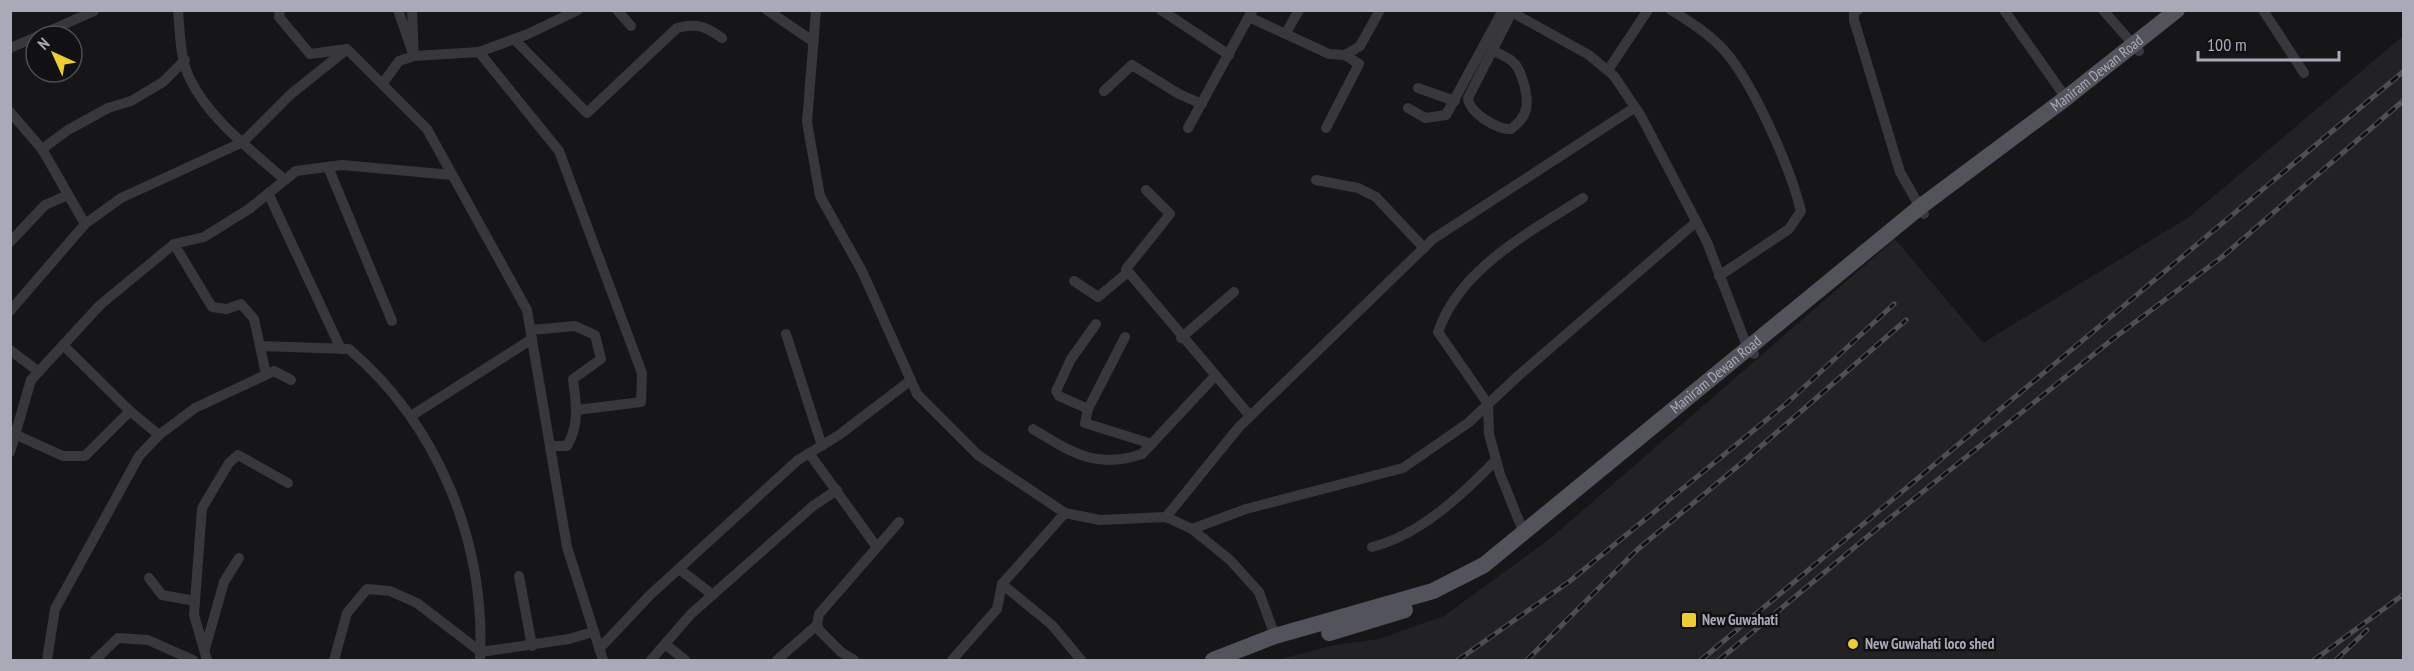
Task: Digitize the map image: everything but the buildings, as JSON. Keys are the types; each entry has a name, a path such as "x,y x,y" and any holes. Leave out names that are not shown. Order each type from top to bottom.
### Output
{"main road":[{"name":"Maniram Dewan Road","path":"1238,660 1281,645 1379,620 1440,597 1491,571 1922,211 2136,48 2177,10"},
{"name":"Maniram Dewan Road","path":"1979,168 2066,98 2190,10"},
{"name":"Maniram Dewan Road","path":"1213,660 1275,636 1433,591 1484,565 1522,531 1751,352"}],"street":[{"path":"178,10 189,78 223,125 285,180"},
{"path":"398,10 414,56"},
{"path":"412,10 414,56"},
{"path":"383,83 399,61 414,56 478,52 514,39 578,10"},
{"path":"617,10 631,26"},
{"path":"767,10 789,28 814,42"},
{"path":"816,10 807,123 820,196 862,271 917,394 978,455 1065,513 1100,520 1166,517 1192,529 1230,560 1259,592 1275,636"},
{"path":"1161,10 1229,55"},
{"path":"1286,33 1299,10"},
{"path":"1345,55 1360,46 1380,10"},
{"path":"1608,70 1648,10"},
{"path":"1671,10 1694,24 1724,50 1755,98 1794,182 1801,211 1790,229 1719,276"},
{"path":"1858,10 1854,12 1854,20 1900,172 1922,211"},
{"path":"2004,10 2066,98"},
{"path":"2103,10 2136,48"},
{"path":"2263,10 2304,72"},
{"path":"64,24 94,11"},
{"path":"1509,11 1589,55 1614,76 1641,116 1696,222 1751,352"},
{"path":"1492,51 1514,62 1520,70 1528,95 1529,105 1523,118 1511,129 1502,129 1468,103 1468,98 1509,11"},
{"path":"1408,108 1425,118 1446,115 1509,11"},
{"path":"278,13 310,54 347,49"},
{"path":"1188,128 1251,14 1329,54 1345,55 1359,64 1326,128"},
{"path":"514,39 587,113 677,28 694,24 706,26 722,38"},
{"path":"10,48 24,42"},
{"path":"347,49 427,129 527,310 567,547 603,660"},
{"path":"10,311 85,224 121,198 243,142 291,94 347,49"},
{"path":"478,52 559,151 642,374 641,402 577,410"},
{"path":"42,149 68,130 108,108 131,101 163,82 185,60"},
{"path":"1104,91 1132,65 1179,94 1202,104"},
{"path":"1418,88 1455,101"},
{"path":"1166,517 1250,416 1433,239 1634,108"},
{"path":"10,112 42,149 85,224"},
{"path":"10,452 13,434 31,380 100,305 174,244 204,237 249,209 296,171 342,165 452,175"},
{"path":"328,167 392,321"},
{"path":"1316,180 1358,188 1376,197 1424,248"},
{"path":"1146,190 1170,214 1126,269 1181,338 1250,416"},
{"path":"268,193 341,348"},
{"path":"10,242 45,205 68,195"},
{"path":"1522,531 1489,435 1488,404 1438,332 1445,310 1469,280 1524,236 1583,198"},
{"path":"1192,529 1246,509 1403,468 1468,423 1696,222"},
{"path":"174,244 212,307 227,309 241,304 254,319 267,374"},
{"path":"1074,281 1098,297 1128,272"},
{"path":"1181,338 1234,292"},
{"path":"1088,409 1056,391 1071,359 1096,324"},
{"path":"411,416 531,335 575,326 595,335 601,359 573,379 577,410 574,434 567,446 550,446"},
{"path":"786,334 822,446"},
{"path":"1125,337 1085,418 1089,426 1152,444"},
{"path":"63,345 130,411 159,435"},
{"path":"260,346 349,349 366,363 411,416 449,482 459,511 477,581 482,628 481,656"},
{"path":"10,350 39,372"},
{"path":"46,660 55,609 139,456 159,435 195,408 274,371 291,380"},
{"path":"1033,429 1073,453 1096,461 1125,460 1142,454 1215,376"},
{"path":"599,649 680,569 798,460 822,446 911,380"},
{"path":"13,434 63,456 85,456 130,411"},
{"path":"809,453 876,546"},
{"path":"206,656 194,615 201,508 229,463 238,455 288,483"},
{"path":"1372,547 1424,523 1471,486 1496,460"},
{"path":"651,660 691,614 813,506 837,490"},
{"path":"952,660 997,609 1002,584 1065,513"},
{"path":"777,660 817,625 819,614 842,591 876,546 899,522"},
{"path":"206,656 224,582 239,558"},
{"path":"680,569 713,595"},
{"path":"519,576 532,646"},
{"path":"149,578 162,595 195,602"},
{"path":"1002,584 1052,625 1081,660"},
{"path":"334,660 347,613 367,589 390,591 417,603 481,656"},
{"path":"817,625 840,652 854,660"},
{"path":"481,656 594,632"},
{"path":"95,660 118,638 148,640 193,660"},
{"path":"665,644 685,660"}],"shaded area":[{"path":"2403,36 2403,660 1276,660 1335,645 1379,639 1444,616 1551,538 1895,239 1983,343 2189,217"}],"railway":[{"path":"1701,660 2404,71"},
{"path":"1719,660 1879,527 2114,338 2222,257 2404,100"},
{"path":"1458,660 1570,581 1787,403 1894,304"},
{"path":"1527,660 1638,549 1744,461 1906,320"},
{"path":"2314,660 2404,594"},
{"path":"2336,660 2367,630"}],"place":[{"name":"New Guwahati","path":"1689,620"},
{"name":"New Guwahati loco shed","path":"1853,644"}]}
